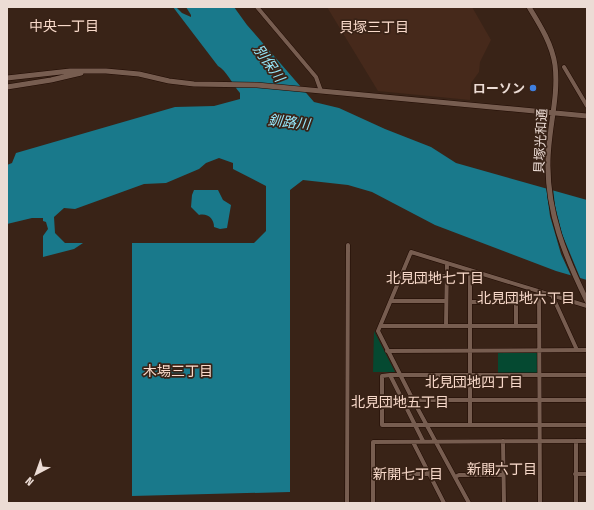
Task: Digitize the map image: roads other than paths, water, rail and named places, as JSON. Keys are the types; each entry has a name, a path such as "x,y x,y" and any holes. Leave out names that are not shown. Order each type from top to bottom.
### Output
{"street":[{"path":"257,7 316,77 320,91"},
{"name":"貝塚光和通","path":"529,7 547,39 555,65 548,162 549,185 556,225 577,281 587,301"},
{"path":"564,67 587,106"},
{"path":"7,87 51,80 92,70"},
{"path":"7,78 92,70 139,74 170,81 194,84 226,83 312,90 587,116"},
{"path":"347,503 348,245"},
{"path":"469,503 456,477 412,400 378,331 411,252 446,264 587,306"},
{"path":"446,264 446,326"},
{"path":"470,270 470,425"},
{"path":"401,276 446,276"},
{"path":"539,291 540,503"},
{"path":"552,295 577,350"},
{"path":"391,301 446,301"},
{"path":"470,302 516,302 516,326"},
{"path":"380,326 539,326"},
{"path":"387,351 587,350"},
{"path":"390,375 423,441"},
{"path":"587,375 382,376 382,425 587,425"},
{"path":"382,400 587,400"},
{"path":"373,503 373,442 539,440 587,441"},
{"path":"504,441 504,503"},
{"path":"576,441 576,503"},
{"path":"412,442 444,503"},
{"path":"373,474 429,474"},
{"path":"575,474 587,474"},
{"path":"456,477 459,475 504,475"}],"water":[{"path":"173,7 176,7 182,13 191,17 186,7 234,7 247,25 314,102 339,108 385,129 431,147 456,163 587,200 587,280 556,271 435,225 372,192 348,185 303,180 290,190 290,492 132,496 132,243 254,243 266,231 266,186 233,169 233,163 219,158 206,163 199,169 166,183 144,184 75,209 64,208 54,217 55,233 65,243 83,243 74,249 43,257 43,236 48,229 46,222 43,221 43,218 32,218 7,224 7,165 12,163 16,153 175,107 214,106 240,99 240,93 227,74 218,66"},
{"path":"194,190 218,190 223,200 231,205 227,228 220,229 214,227 213,221 210,217 199,215 191,207"}],"place":[{"name":"ローソン","path":"533,88"}],"district":[{"name":"中央一丁目","path":"64,26"},
{"name":"貝塚三丁目","path":"374,27"},
{"name":"北見団地七丁目","path":"435,278"},
{"name":"北見団地六丁目","path":"526,298"},
{"name":"木場三丁目","path":"178,371"},
{"name":"北見団地四丁目","path":"474,382"},
{"name":"北見団地五丁目","path":"400,402"},
{"name":"新開六丁目","path":"502,469"},
{"name":"新開七丁目","path":"408,474"}],"water label":[{"name":"別保川","path":"269,63"},
{"name":"釧路川","path":"289,122"}]}
